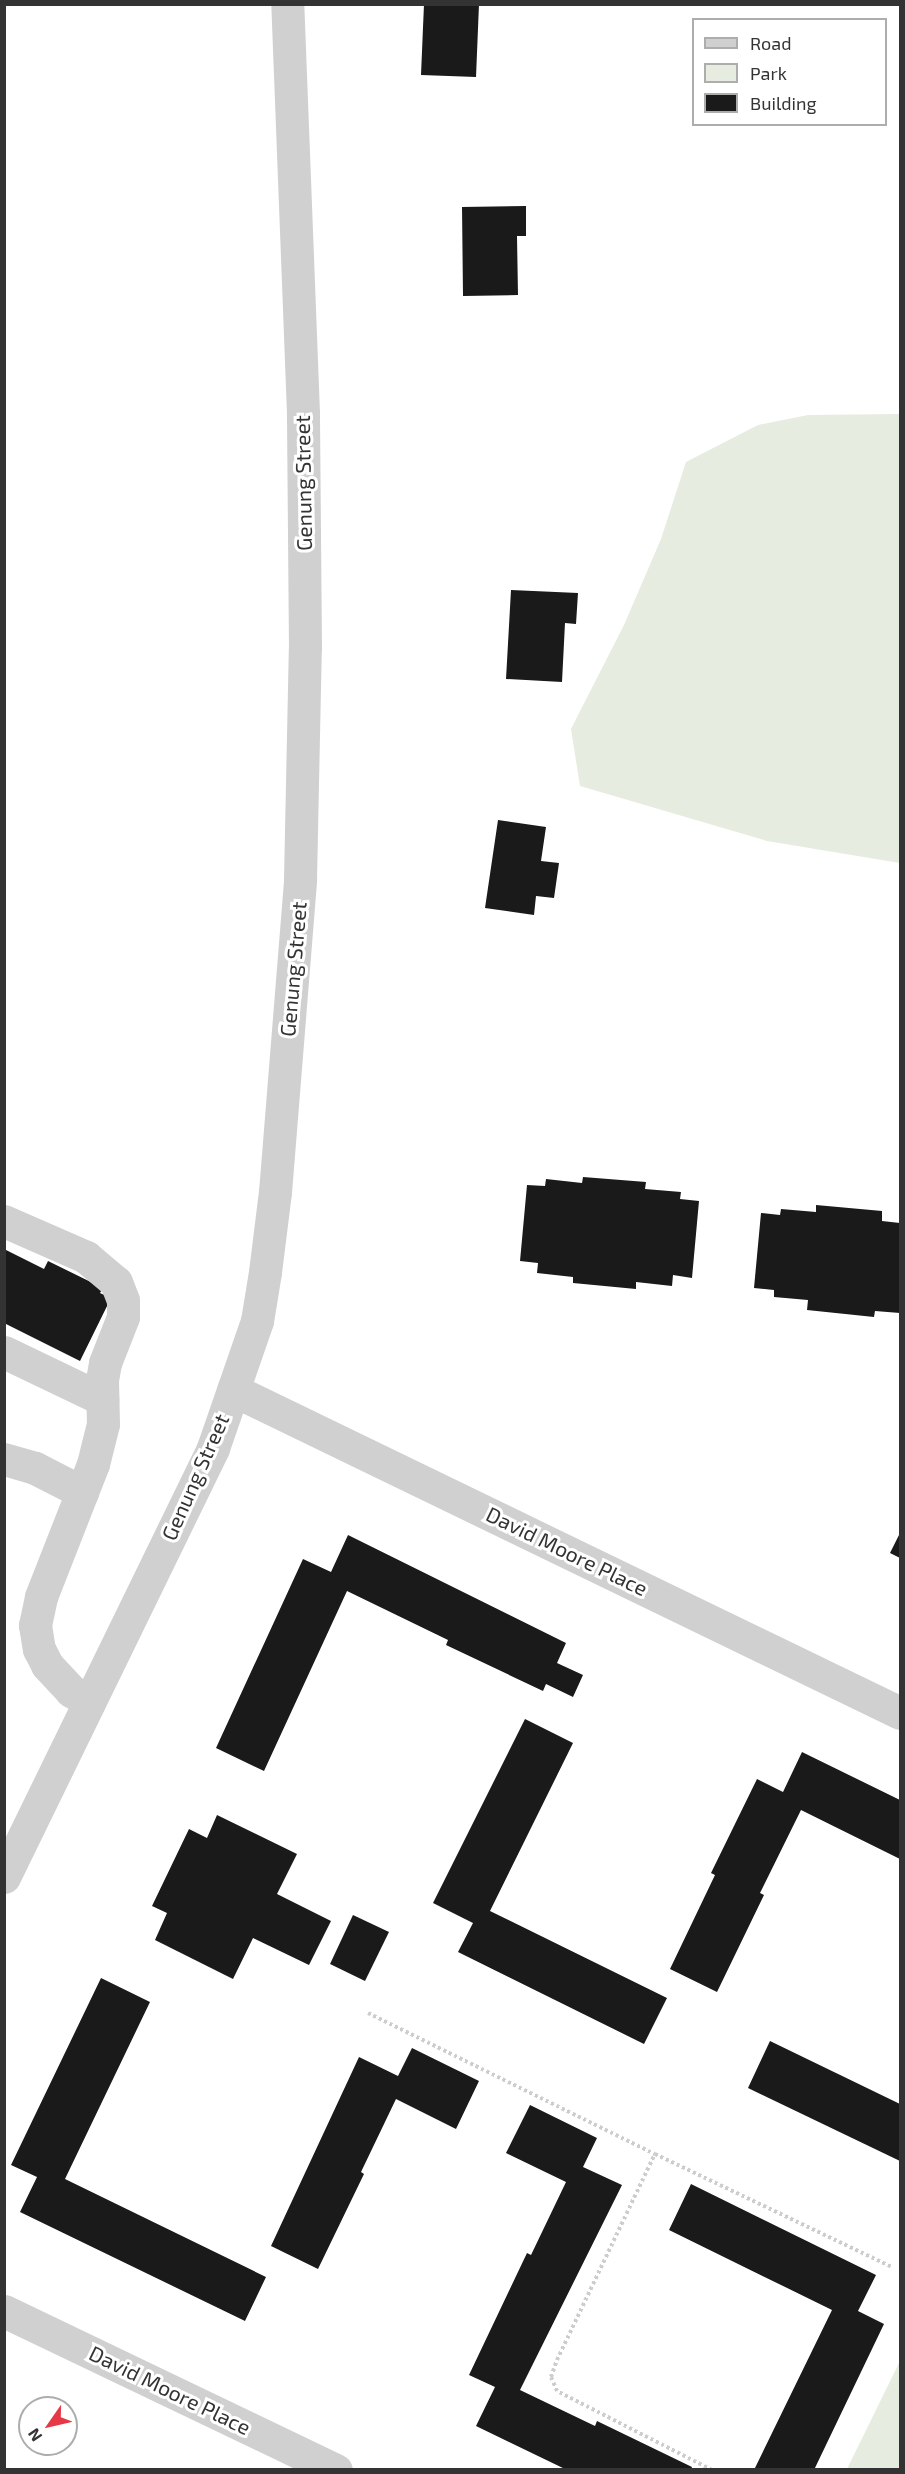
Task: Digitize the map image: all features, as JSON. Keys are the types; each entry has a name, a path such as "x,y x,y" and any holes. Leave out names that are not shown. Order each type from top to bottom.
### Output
{"street":[{"name":"Genung Street","path":"4,1877 213,1448 257,1321 265,1272 275,1192 300,879 305,648 303,413 287,4"},
{"path":"4,1221 86,1257 116,1282 123,1300 123,1317 105,1363 102,1399 103,1424 82,1492 41,1597 35,1625 39,1649 47,1665 71,1690 88,1701"},
{"path":"4,1352 102,1399"},
{"name":"David Moore Place","path":"233,1390 900,1713"},
{"path":"4,1459 35,1468 82,1492"},
{"name":"David Moore Place","path":"4,2311 336,2469"}],"path":[{"path":"368,2013 892,2267"},
{"path":"655,2154 551,2377 557,2391 712,2469"}],"green space":[{"path":"900,414 900,863 767,841 580,786 571,729 624,625 661,539 686,462 758,425 808,415"},
{"path":"900,2361 900,2469 847,2469"}],"building":[{"path":"424,4 479,4 476,77 421,75"},
{"path":"526,206 526,236 517,236 518,295 463,296 462,207"},
{"path":"511,590 578,593 576,624 565,623 562,682 506,679"},
{"path":"498,820 546,827 541,861 559,863 554,898 536,896 534,915 485,908"},
{"path":"583,1177 646,1182 645,1189 681,1192 680,1199 699,1201 692,1278 673,1275 672,1286 636,1282 636,1289 573,1283 573,1277 537,1273 538,1263 520,1261 527,1185 545,1186 546,1179 582,1183"},
{"path":"816,1205 882,1211 882,1221 900,1223 900,1313 875,1311 874,1317 807,1310 808,1300 774,1297 774,1290 754,1288 761,1213 780,1215 781,1209 816,1212"},
{"path":"4,1249 44,1269 48,1261 103,1288 100,1293 111,1298 80,1361 4,1323"},
{"path":"900,1533 900,1558 890,1553"},
{"path":"348,1535 566,1643 557,1663 583,1675 573,1697 546,1684 543,1691 446,1645 448,1640 347,1591 264,1771 216,1748 303,1559 331,1572"},
{"path":"525,1719 573,1743 490,1911 667,1998 644,2044 458,1952 473,1923 433,1903"},
{"path":"802,1752 900,1800 900,1859 801,1810 760,1893 764,1895 717,1992 670,1969 715,1875 711,1873 757,1779 783,1792"},
{"path":"217,1815 297,1854 277,1894 331,1921 309,1965 253,1938 233,1979 155,1940 167,1913 152,1906 189,1829 207,1838"},
{"path":"353,1915 389,1932 365,1981 330,1964"},
{"path":"101,1978 150,2002 65,2179 266,2277 245,2321 20,2212 37,2177 11,2165"},
{"path":"770,2041 900,2104 900,2161 748,2088"},
{"path":"412,2048 479,2081 456,2129 396,2099 361,2172 364,2174 318,2269 271,2246 359,2057 398,2076"},
{"path":"530,2105 597,2138 583,2167 622,2185 520,2390 595,2426 597,2421 692,2467 691,2470 567,2470 476,2426 495,2387 469,2375 527,2253 531,2255 566,2182 506,2153"},
{"path":"691,2184 876,2275 858,2311 884,2324 814,2470 754,2470 832,2310 669,2230"}]}
